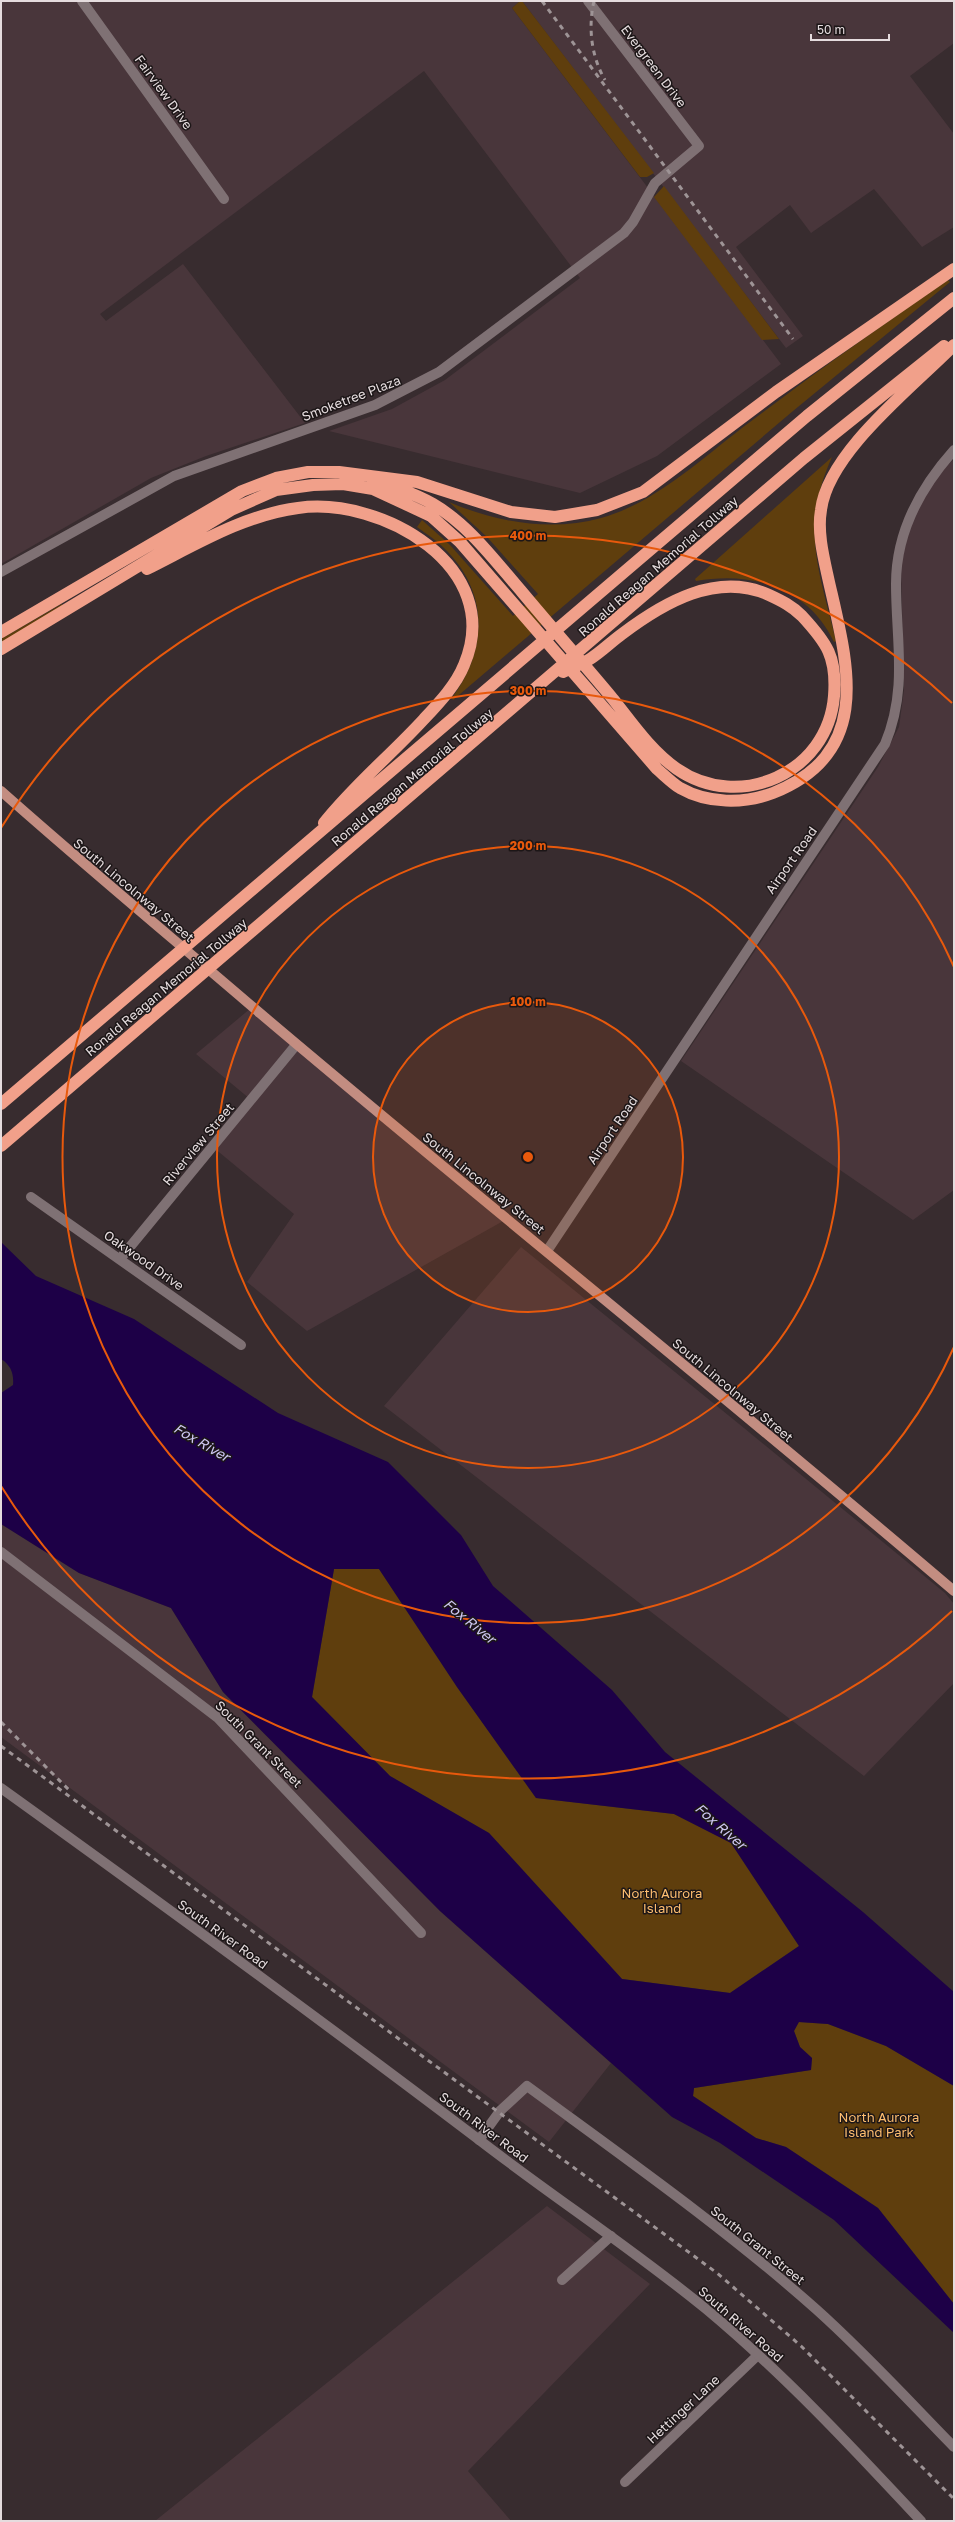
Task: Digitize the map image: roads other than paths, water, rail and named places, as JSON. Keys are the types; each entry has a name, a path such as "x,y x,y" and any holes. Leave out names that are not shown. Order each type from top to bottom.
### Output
{"highway":[{"path":"1,632 242,491 276,478 308,472 339,472 417,482 511,512 555,517 597,510 643,492 776,392 954,269"},
{"name":"Ronald Reagan Memorial Tollway","path":"1,1104 807,416 954,298"},
{"name":"Ronald Reagan Memorial Tollway","path":"1,1146 546,681 804,458 954,338"},
{"path":"1,649 231,510 276,490 313,485 343,484 373,489 431,516 460,542 657,769 681,788 710,799 737,801 763,797 792,785 817,766 835,744 846,711 848,679 843,646 822,549 820,510 832,474 856,442 954,345"},
{"path":"339,472 407,491 434,505 479,542 540,613 596,679 656,751 677,769 702,783 731,788 768,782 794,768 816,747 828,723 834,698 835,670 825,640 793,606 757,590 726,586 701,590 655,611 591,658 546,681"},
{"path":"64,611 247,521 272,512 300,507 335,508 356,511 383,520 410,533 439,553 462,584 471,612 471,643 464,665 438,704 396,750 344,798 306,845"}],"main road":[{"name":"South Lincolnway Street","path":"1,791 142,915 296,1045 547,1251 954,1590"}],"street":[{"name":"Fairview Drive","path":"82,1 224,199"},
{"name":"Evergreen Drive","path":"588,1 699,146"},
{"name":"Smoketree Plaza","path":"1,572 174,476 375,405 434,375 615,242 633,222 655,183 699,146"},
{"name":"Airport Road","path":"547,1251 885,744 898,700 900,666 896,583 901,544 918,498 939,467 954,450"},
{"name":"Riverview Street","path":"120,1258 296,1045"},
{"name":"Oakwood Drive","path":"31,1197 120,1258 241,1345"},
{"name":"South Grant Street","path":"1,1552 218,1718 421,1933"},
{"name":"South River Road","path":"1,1788 364,2053 479,2140 611,2236 708,2311 828,2420 921,2521"},
{"name":"South Grant Street","path":"479,2140 500,2111 527,2086 720,2230 789,2286 847,2338 954,2447"},
{"path":"562,2280 611,2236"},
{"name":"Hettinger Lane","path":"625,2482 758,2355"}],"water":[{"name":"Fox River","path":"1,1242 36,1276 134,1319 278,1413 388,1462 461,1535 493,1586 612,1690 665,1752 863,1912 954,1992 954,2086 886,2046 828,2024 799,2022 794,2031 800,2047 812,2058 811,2070 694,2088 693,2096 756,2138 786,2147 878,2208 954,2304 954,2333 834,2220 720,2143 672,2117 440,1911 223,1692 171,1608 79,1573 1,1524 1,1393 13,1385 13,1381 9,1367 1,1359","holes":["334,1569 379,1569 457,1687 536,1798 674,1814 731,1843 799,1946 730,1993 622,1979 489,1833 390,1776 312,1697"]}],"railway":[{"path":"542,1 793,339"},
{"path":"594,1 591,21 592,41 600,71 605,80"},
{"path":"1,1722 70,1791"},
{"path":"1,1746 717,2273 801,2346 954,2499"}],"park label":[{"name":"North Aurora Island","path":"662,1900"},
{"name":"North Aurora Island Park","path":"879,2124"}]}
